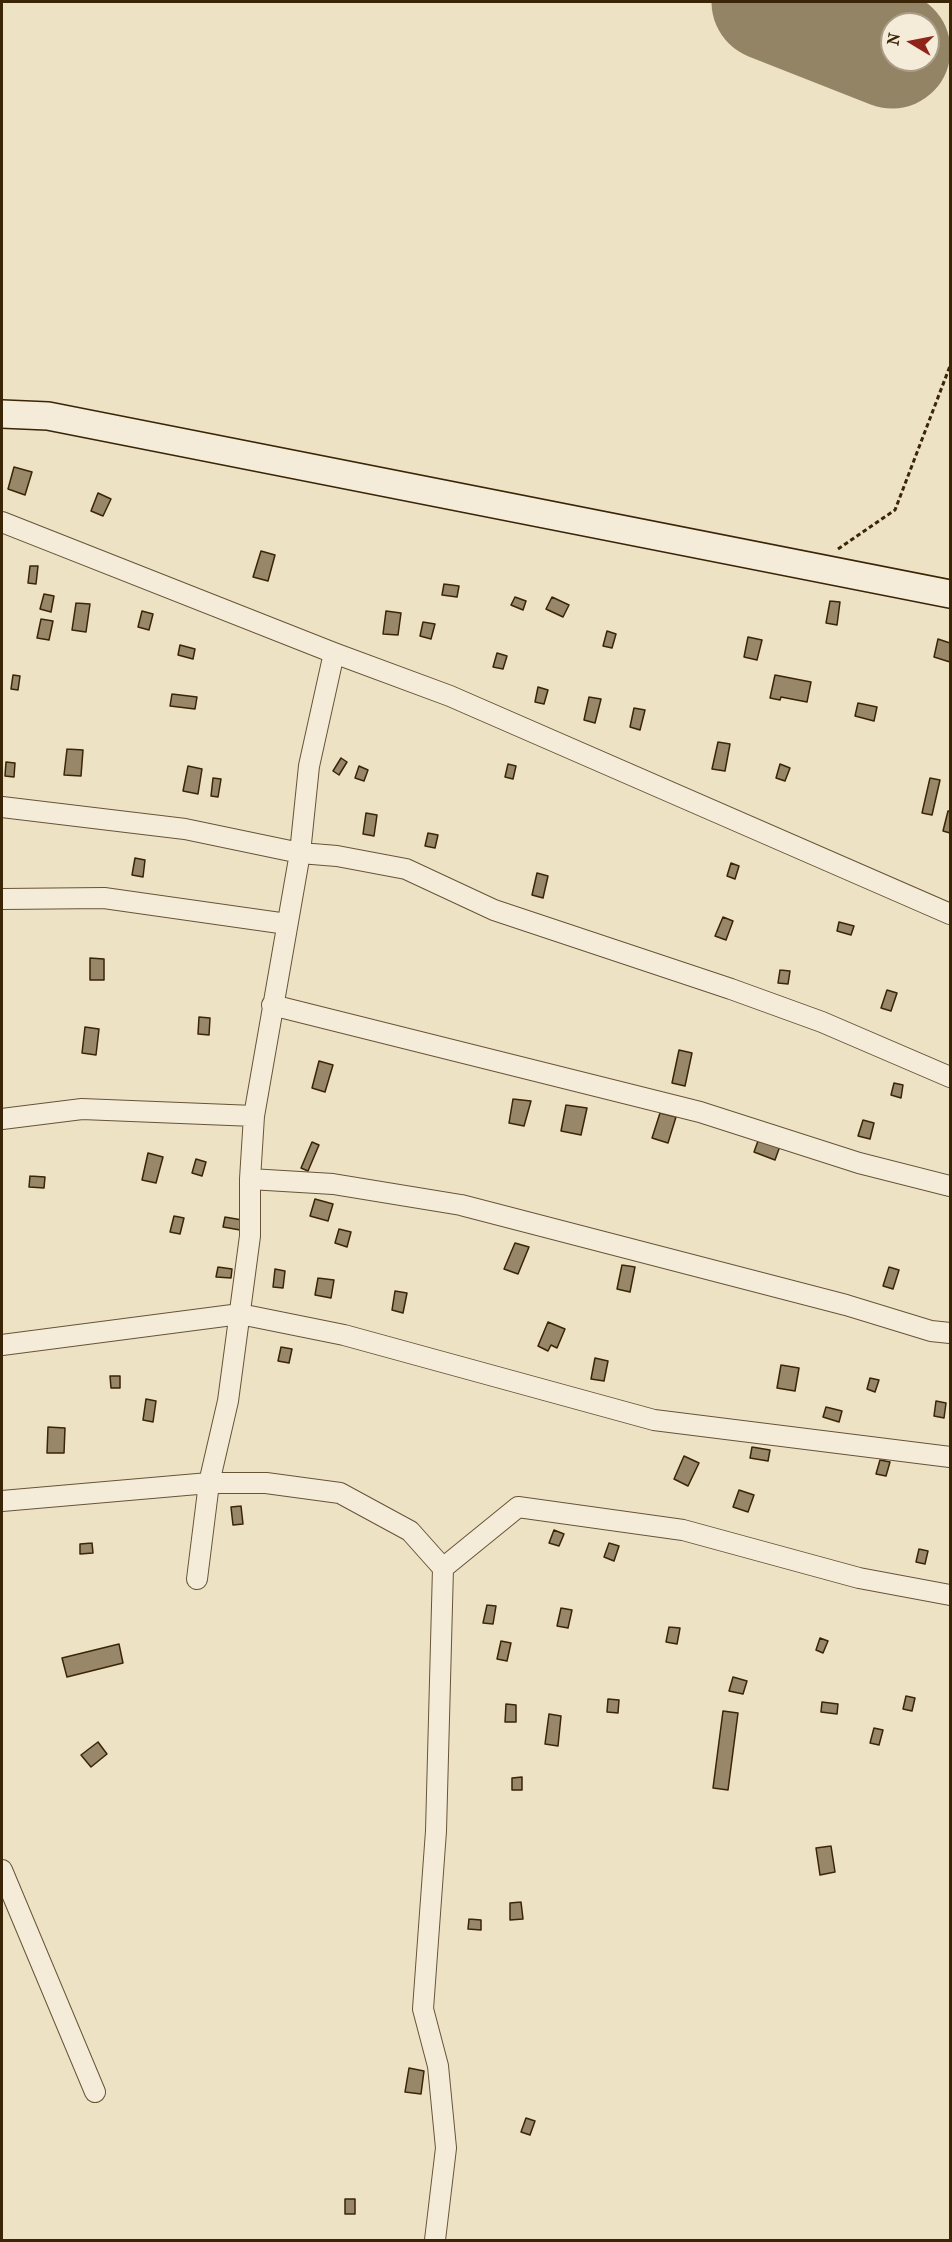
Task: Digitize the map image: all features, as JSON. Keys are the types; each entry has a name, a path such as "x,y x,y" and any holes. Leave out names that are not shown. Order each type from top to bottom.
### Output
{"main road":[{"path":"2,414 48,416 951,594"}],"street":[{"path":"2,522 334,653 450,696 951,914"},
{"path":"197,1579 209,1483 228,1401 250,1236 250,1179 254,1116 300,853 309,765 334,653"},
{"path":"2,807 185,829 300,853 337,856 406,869 494,910 731,989 822,1022 951,1077"},
{"path":"2,899 104,898 287,924"},
{"path":"272,1005 700,1112 859,1163 951,1186"},
{"path":"2,1119 82,1109 254,1116"},
{"path":"250,1179 333,1184 461,1205 846,1305 931,1331 951,1333"},
{"path":"2,1345 240,1314 344,1335 654,1420 951,1457"},
{"path":"2,1501 209,1483 266,1483 340,1493 410,1531 443,1568 436,1831 423,2009 438,2066 446,2148 435,2241"},
{"path":"443,1568 518,1507 683,1530 859,1578 951,1595"},
{"path":"2,1870 95,2092"}],"path":[{"path":"823,568 836,551 895,510 951,366"}],"building":[{"path":"14,467 32,472 25,495 8,489"},
{"path":"98,493 111,499 103,516 91,511"},
{"path":"261,551 275,555 268,581 253,577"},
{"path":"30,566 38,566 36,584 28,583"},
{"path":"444,584 459,586 457,597 442,595"},
{"path":"44,594 54,596 51,612 40,609"},
{"path":"515,597 526,601 523,610 511,605"},
{"path":"552,597 569,605 563,617 546,609"},
{"path":"830,601 840,602 837,625 826,623"},
{"path":"76,603 90,604 86,632 72,630"},
{"path":"142,611 153,614 149,630 138,627"},
{"path":"386,611 401,613 398,635 383,634"},
{"path":"41,619 53,621 49,640 37,638"},
{"path":"423,622 435,624 431,639 420,636"},
{"path":"607,631 616,634 612,648 603,646"},
{"path":"748,637 762,640 757,660 744,657"},
{"path":"938,639 950,643 950,662 934,657"},
{"path":"180,645 195,649 193,659 178,655"},
{"path":"497,653 507,656 503,669 493,667"},
{"path":"13,675 20,676 18,690 11,689"},
{"path":"775,675 811,682 807,702 781,697 780,700 770,698"},
{"path":"538,687 548,690 544,704 535,702"},
{"path":"172,694 197,697 195,709 170,706"},
{"path":"589,697 601,699 595,723 584,720"},
{"path":"858,703 877,707 874,721 855,716"},
{"path":"634,708 645,710 640,730 630,727"},
{"path":"718,742 730,744 725,771 712,769"},
{"path":"67,749 83,750 81,776 64,775"},
{"path":"341,758 347,762 339,775 333,771"},
{"path":"6,762 15,763 14,777 5,776"},
{"path":"508,764 516,766 513,779 505,777"},
{"path":"780,764 790,768 785,781 776,778"},
{"path":"188,766 202,769 198,794 183,791"},
{"path":"359,766 368,770 364,781 355,778"},
{"path":"213,778 221,779 218,797 211,796"},
{"path":"930,778 940,780 932,815 922,813"},
{"path":"948,811 950,811 950,833 943,831"},
{"path":"366,813 377,815 374,836 363,834"},
{"path":"428,833 438,835 435,848 425,846"},
{"path":"135,858 145,860 143,877 132,875"},
{"path":"731,863 739,866 735,879 727,876"},
{"path":"537,873 548,876 543,898 532,895"},
{"path":"723,917 733,921 726,940 715,936"},
{"path":"839,922 854,926 851,935 837,931"},
{"path":"90,958 104,959 104,980 90,980"},
{"path":"780,970 790,971 788,984 778,983"},
{"path":"887,990 897,993 891,1011 881,1008"},
{"path":"199,1017 210,1018 209,1035 198,1034"},
{"path":"85,1027 99,1029 96,1055 82,1053"},
{"path":"679,1050 692,1053 685,1086 672,1083"},
{"path":"319,1061 333,1065 325,1092 312,1088"},
{"path":"894,1083 903,1085 901,1098 891,1095"},
{"path":"513,1099 531,1101 524,1126 509,1123"},
{"path":"566,1105 587,1108 581,1135 561,1131"},
{"path":"660,1113 676,1117 668,1143 652,1138"},
{"path":"863,1120 874,1123 870,1139 858,1136"},
{"path":"759,1138 780,1146 775,1160 754,1152"},
{"path":"312,1142 319,1145 308,1171 301,1168"},
{"path":"148,1153 163,1157 156,1183 142,1180"},
{"path":"196,1159 206,1162 202,1176 192,1173"},
{"path":"30,1176 45,1177 44,1188 29,1187"},
{"path":"315,1199 333,1204 328,1221 310,1216"},
{"path":"174,1216 184,1218 180,1234 170,1232"},
{"path":"225,1217 242,1220 240,1230 223,1227"},
{"path":"339,1229 351,1232 347,1247 335,1243"},
{"path":"515,1243 529,1247 518,1274 504,1269"},
{"path":"622,1265 635,1267 630,1292 617,1289"},
{"path":"218,1267 232,1269 231,1278 216,1277"},
{"path":"889,1267 899,1270 893,1289 883,1286"},
{"path":"275,1269 285,1271 283,1288 273,1287"},
{"path":"318,1278 334,1280 331,1298 315,1295"},
{"path":"395,1291 407,1293 403,1313 392,1310"},
{"path":"548,1322 565,1329 557,1348 551,1345 548,1351 538,1346"},
{"path":"281,1347 292,1349 289,1363 278,1361"},
{"path":"595,1358 608,1361 604,1381 591,1379"},
{"path":"781,1365 799,1368 795,1391 777,1388"},
{"path":"110,1376 120,1376 120,1388 111,1388"},
{"path":"870,1378 879,1380 875,1392 867,1389"},
{"path":"146,1399 156,1401 153,1422 143,1420"},
{"path":"936,1401 946,1403 944,1418 934,1416"},
{"path":"826,1407 842,1411 839,1422 823,1417"},
{"path":"48,1427 65,1428 64,1453 47,1453"},
{"path":"752,1447 770,1450 768,1461 750,1458"},
{"path":"684,1456 699,1463 688,1486 674,1479"},
{"path":"880,1460 890,1462 886,1476 876,1474"},
{"path":"739,1490 754,1495 748,1512 733,1507"},
{"path":"241,1506 243,1524 233,1525 231,1507"},
{"path":"554,1530 564,1534 559,1546 549,1543"},
{"path":"92,1543 93,1553 80,1554 80,1544"},
{"path":"609,1543 619,1546 614,1561 604,1557"},
{"path":"919,1549 928,1551 925,1564 916,1562"},
{"path":"487,1605 496,1606 493,1624 483,1623"},
{"path":"561,1608 572,1610 568,1628 557,1626"},
{"path":"669,1627 680,1628 677,1644 666,1642"},
{"path":"820,1638 828,1641 823,1653 816,1650"},
{"path":"501,1641 511,1643 507,1661 497,1659"},
{"path":"119,1644 123,1663 67,1677 62,1658"},
{"path":"733,1677 747,1681 743,1694 729,1691"},
{"path":"906,1696 915,1698 912,1711 903,1709"},
{"path":"608,1699 619,1700 618,1713 607,1712"},
{"path":"822,1702 838,1704 837,1714 821,1712"},
{"path":"506,1704 516,1705 516,1722 505,1722"},
{"path":"723,1711 738,1713 728,1790 713,1788"},
{"path":"549,1714 561,1716 558,1746 545,1744"},
{"path":"874,1728 883,1730 879,1745 870,1743"},
{"path":"98,1742 107,1754 91,1767 81,1755"},
{"path":"522,1777 522,1790 512,1790 512,1778"},
{"path":"831,1846 835,1872 820,1875 816,1848"},
{"path":"521,1902 523,1919 510,1920 510,1903"},
{"path":"469,1919 481,1920 481,1930 468,1929"},
{"path":"409,2068 424,2071 421,2094 405,2092"},
{"path":"526,2118 535,2121 530,2135 521,2132"},
{"path":"345,2199 355,2199 355,2214 345,2214"}],"runway":[{"path":"770,2 880,45"}]}
